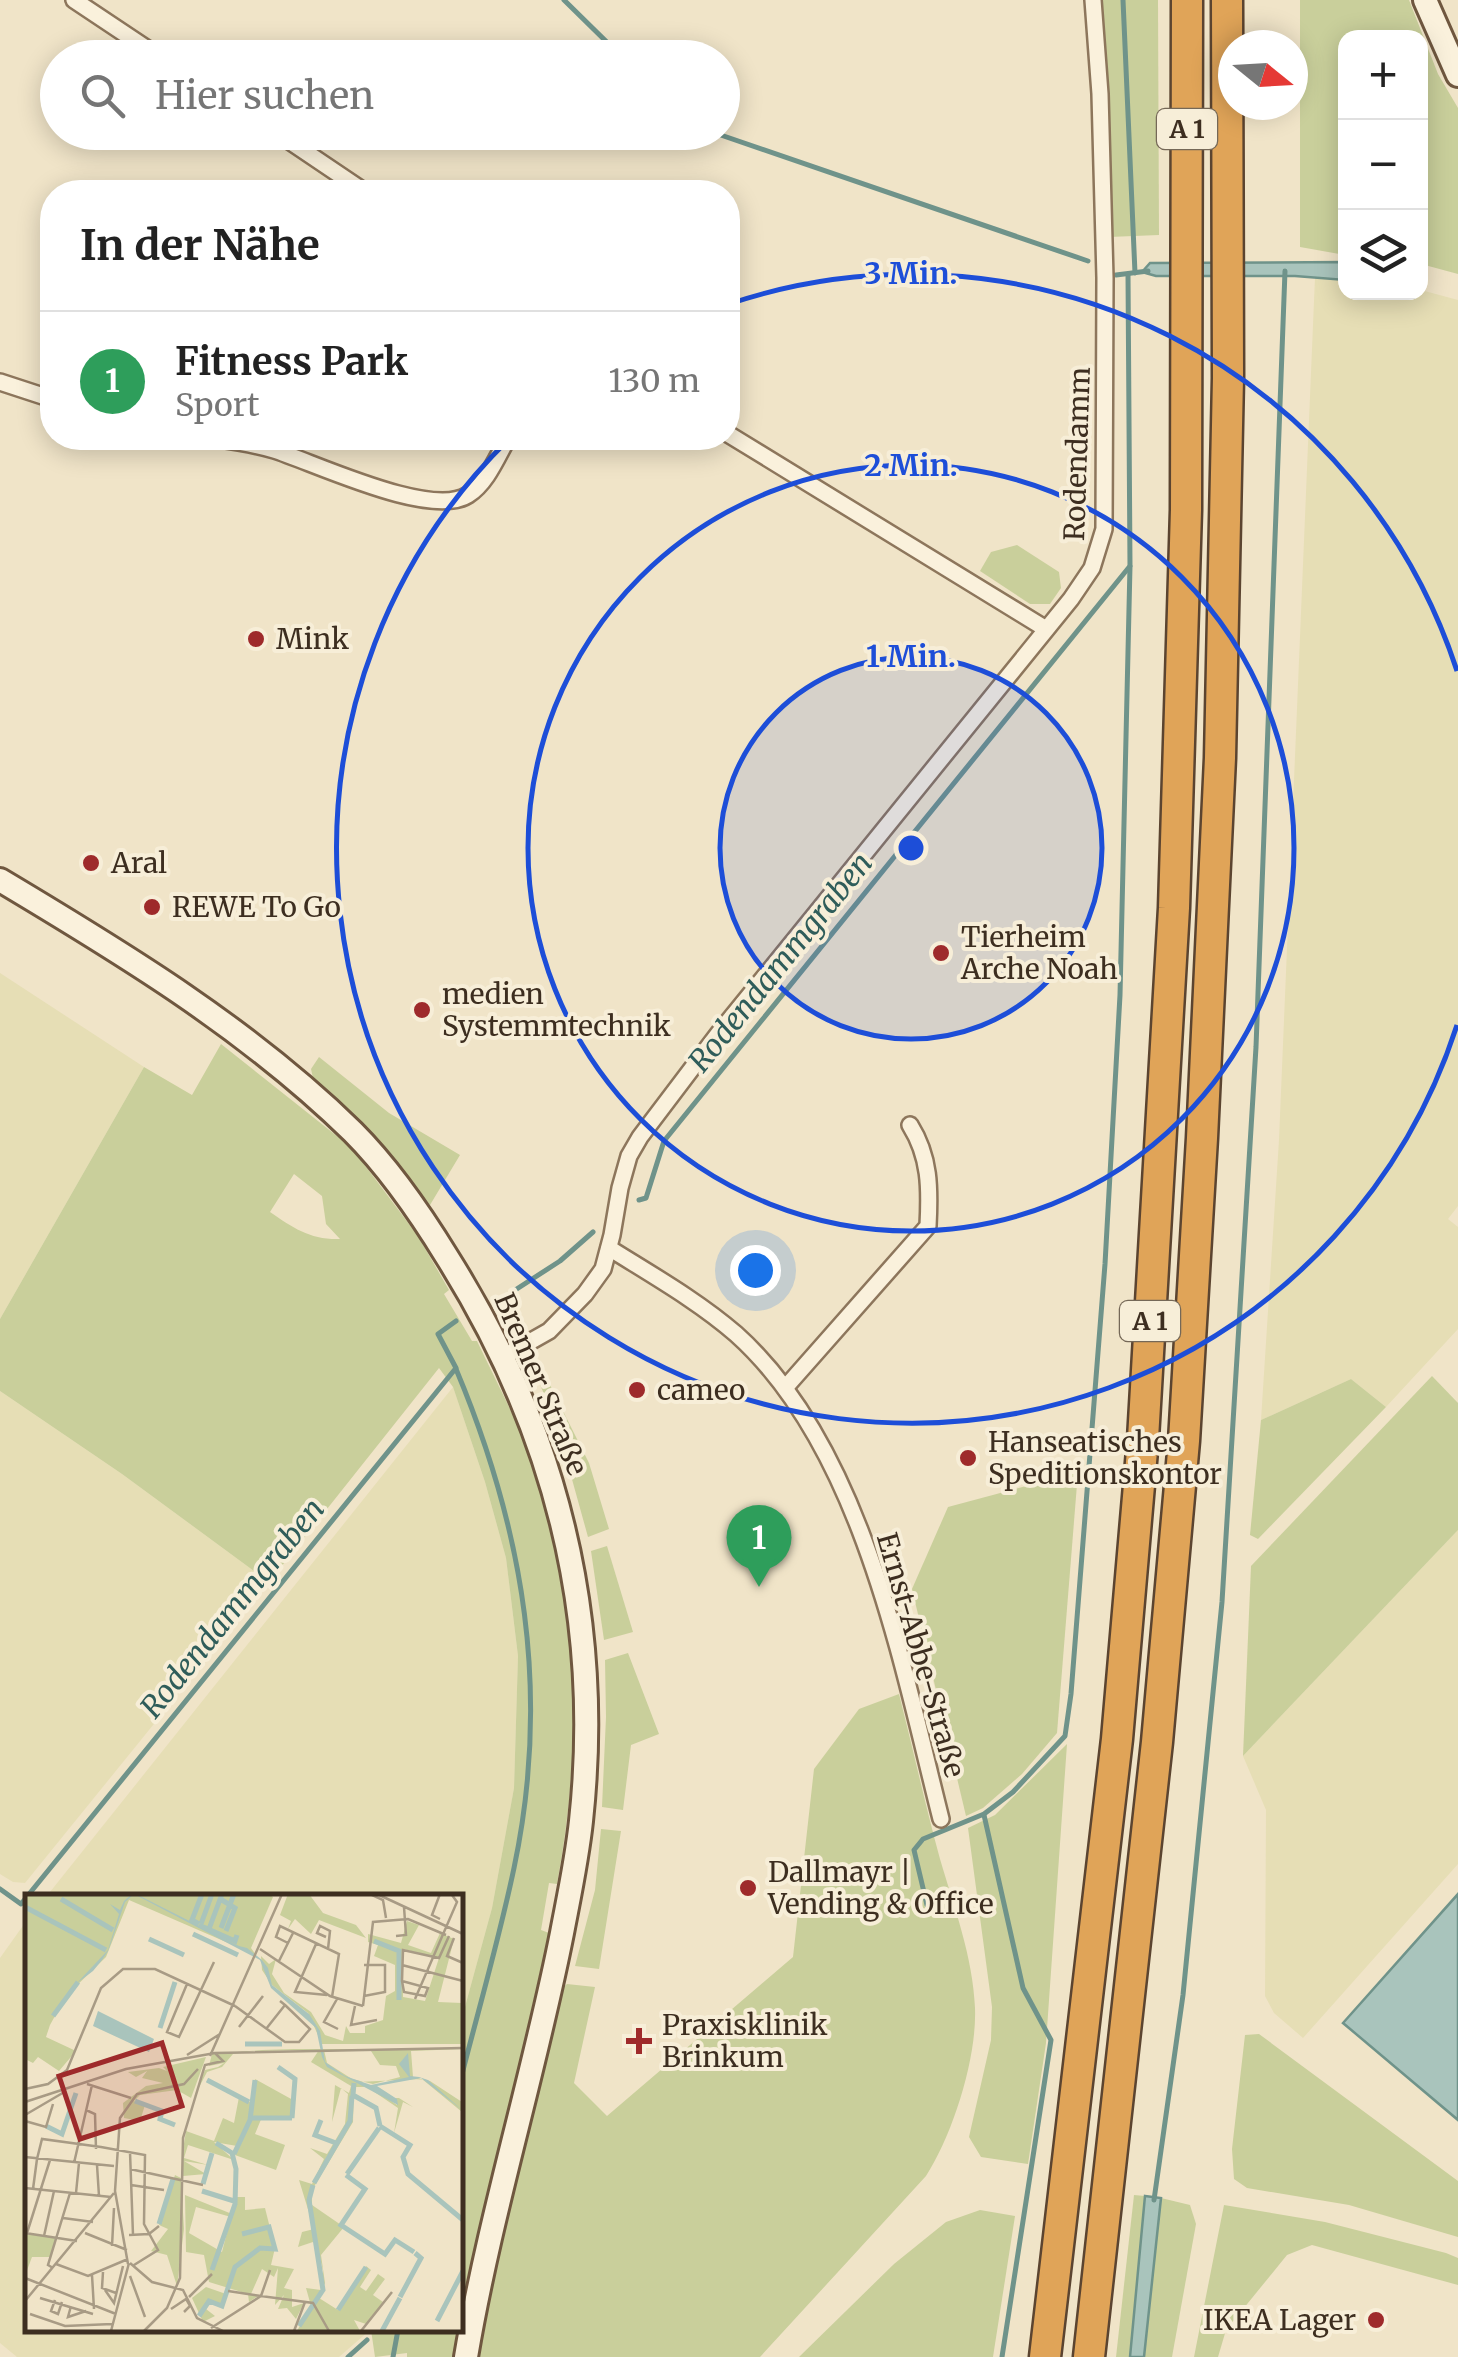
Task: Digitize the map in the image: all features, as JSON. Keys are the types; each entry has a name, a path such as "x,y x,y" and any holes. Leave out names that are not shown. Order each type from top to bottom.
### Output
{"highway":[{"name":"A 1","path":"1045,2357 1117,1738 1143,1439 1174,908 1186,510 1187,0"},
{"name":"A 1","path":"1089,2357 1157,1742 1184,1441 1220,758 1227,0"}],"street":[{"path":"74,0 135,40"},
{"name":"Rodendamm","path":"503,1357 549,1331 585,1294 603,1269 620,1188 629,1156 640,1137 1092,568 1104,529 1105,260 1100,94 1092,0"},
{"path":"1425,0 1458,75"},
{"path":"303,150 347,180"},
{"path":"0,382 40,395"},
{"path":"740,441 1046,629"},
{"path":"273,450 384,490 427,501 467,497 486,476 501,450"},
{"name":"Bremer Straße","path":"0,880 178,989 353,1132 436,1238 503,1357 542,1446 570,1551 586,1659 580,1834 554,1974 491,2230 466,2357"},
{"path":"785,1388 928,1226 930,1197 923,1146 910,1125"},
{"name":"Ernst-Abbe-Straße","path":"610,1248 735,1334 785,1388 840,1485 870,1555 941,1819"}],"shaded area":[{"path":"1315,277 1338,279 1338,300 1428,300 1428,292 1458,300 1458,1206 1448,1219 1458,1227 1458,1329 1386,1407 1351,1379 1261,1420 1279,1140"},
{"path":"0,973 144,1067 0,1319"},
{"path":"453,1387 506,1558 518,1656 514,1788 492,1908 462,2018 462,1894 48,1894"},
{"path":"0,1391 269,1582 25,1883 13,1882 0,1874"},
{"path":"1458,1530 1458,1864 1303,2038 1274,2013 1265,1996 1266,1810 1243,1756"},
{"path":"25,1923 25,2332 368,2332 339,2357 17,2357 0,2343 0,1958"}],"green space":[{"path":"1091,0 1158,0 1159,235 1109,237"},
{"path":"1300,0 1409,0 1421,30 1338,30 1338,254 1300,247 1300,120 1308,120 1308,30 1300,30"},
{"path":"1428,48 1458,108 1458,274 1428,266"},
{"path":"1017,545 1059,572 1061,588 1050,604 1030,604 980,571 991,552"},
{"path":"221,1044 352,1148 418,1236 449,1290 444,1294 472,1341 477,1341 526,1446 553,1531 570,1631 571,1783 557,1884 549,1883 541,1930 549,1933 462,2314 462,2018 492,1908 514,1788 518,1656 506,1558 453,1387 439,1368 269,1582 0,1391 0,1319 144,1067 192,1095","holes":["294,1174 322,1196 326,1224 340,1239 303,1232 270,1212"]},
{"path":"319,1057 389,1113 460,1155 430,1205 358,1122 313,1078 311,1069"},
{"path":"540,1365 589,1463 609,1529 588,1537 555,1418 536,1376"},
{"path":"1432,1376 1458,1403 1458,1530 1243,1756 1251,1566"},
{"path":"1351,1379 1386,1407 1258,1539 1250,1535 1261,1420"},
{"path":"1078,1472 1057,1733 1022,1774 983,1808 966,1816 912,1589 948,1507"},
{"path":"607,1546 633,1632 604,1640 591,1551"},
{"path":"628,1653 659,1734 631,1745 623,1810 602,1807 605,1660"},
{"path":"899,1694 967,1951 975,2008 972,2049 961,2095 926,2176 760,2357 474,2357 559,1991 567,1984 595,1987 574,2083 607,2116 793,1957 814,1769 859,1709"},
{"path":"1067,1744 1046,2043 1028,2164 981,2157 969,2137 991,2040 992,2007 968,1828 995,1815"},
{"path":"601,1829 621,1831 599,1969 575,1966 595,1890"},
{"path":"1259,2034 1458,2181 1458,2237 1349,2205 1247,2188 1234,2179 1232,2149 1245,2035"},
{"path":"1134,2195 1145,2196 1130,2357 1116,2357"},
{"path":"1161,2198 1190,2205 1196,2224 1172,2357 1144,2357"},
{"path":"1224,2205 1325,2222 1446,2253 1458,2258 1458,2285 1312,2245 1287,2255 1226,2330 1218,2357 1194,2357"},
{"path":"980,2210 1015,2216 993,2357 799,2357 894,2264 946,2222"},
{"path":"371,2332 459,2332 453,2357 407,2357 407,2353 375,2357"}],"water":[{"path":"1338,262 1338,279 1156,276 1142,272 1150,263"},
{"path":"1458,1894 1458,2120 1343,2023"},
{"path":"1145,2196 1161,2198 1144,2357 1130,2357"}],"waterway":[{"path":"564,0 605,40"},
{"path":"1123,0 1135,273"},
{"path":"740,142 1088,261"},
{"path":"1116,275 1148,271"},
{"path":"1154,2200 1183,1995 1222,1602 1256,1047 1285,271"},
{"name":"Rodendammgraben","path":"639,1200 646,1198 664,1141 1130,566 1128,274"},
{"path":"927,1905 914,1850 923,1839 984,1814 1013,1792 1065,1736 1105,1264 1120,995 1130,566"},
{"name":"Rodendammgraben","path":"509,1294 560,1261 593,1232"},
{"name":"Rodendammgraben","path":"29,1894 456,1368 438,1334 456,1321"},
{"path":"456,1369 480,1430 514,1552 530,1676 525,1803 514,1868 462,2074"},
{"path":"984,1815 1023,1988 1051,2040 1002,2357"},
{"name":"Rodendammgraben","path":"0,1889 21,1904 25,1899"},
{"path":"393,2357 398,2332"},
{"path":"348,2357 367,2340"}],"place":[{"name":"Mink","path":"256,639"},
{"name":"Aral","path":"91,863"},
{"name":"REWE To Go","path":"152,907"},
{"name":"Tierheim Arche Noah","path":"941,953"},
{"name":"medien Systemmtechnik","path":"422,1010"},
{"name":"cameo","path":"637,1390"},
{"name":"Hanseatisches Speditionskontor","path":"968,1458"},
{"name":"Fitness Park","path":"759,1587"},
{"name":"Dallmayr | Vending & Office","path":"748,1888"},
{"name":"Praxisklinik Brinkum","path":"639,2041"},
{"name":"IKEA Lager","path":"1376,2320"}]}
